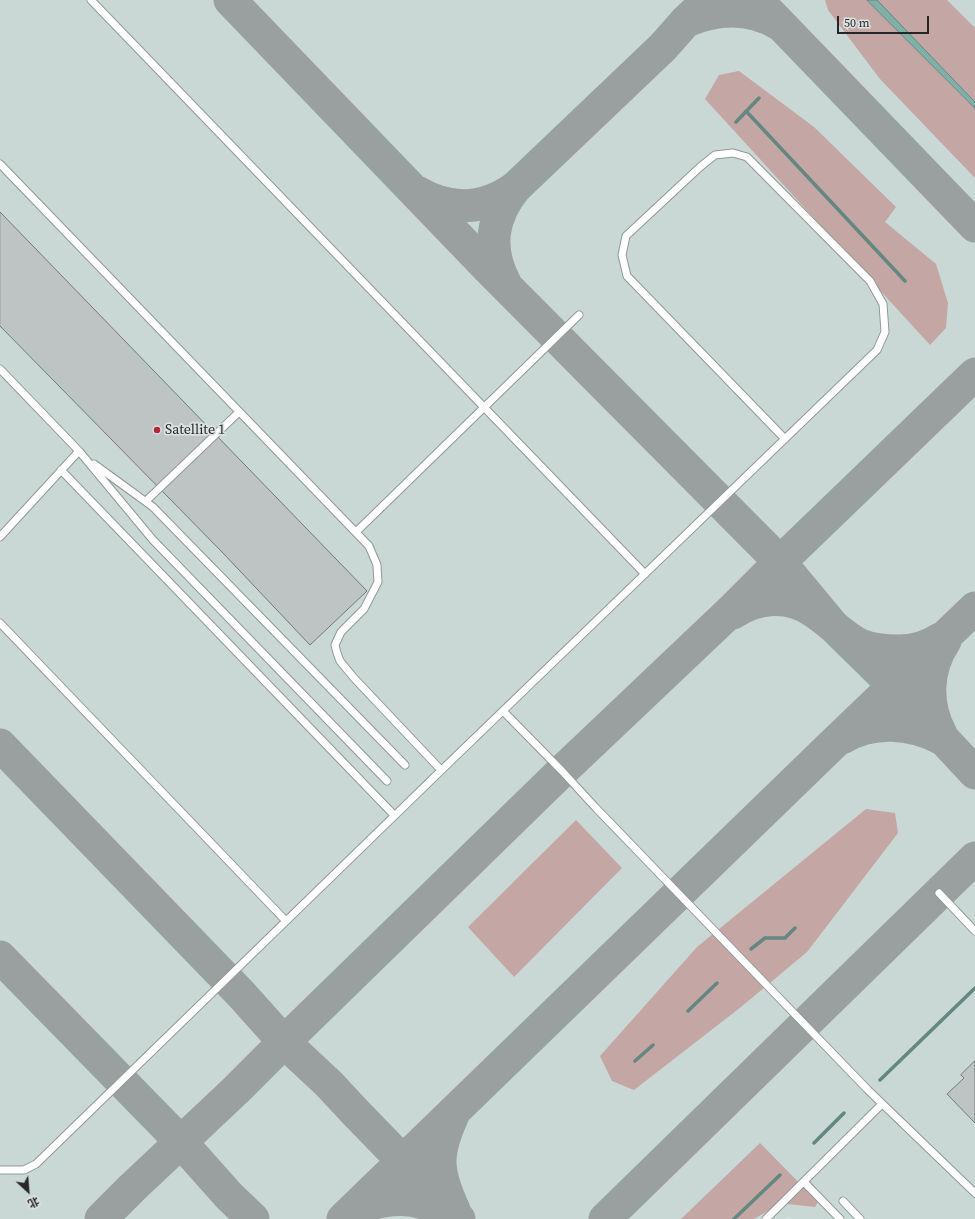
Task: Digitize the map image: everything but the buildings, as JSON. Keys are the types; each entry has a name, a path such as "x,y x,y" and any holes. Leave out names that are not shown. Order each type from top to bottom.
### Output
{"lane":[{"path":"91,0 645,574"},
{"path":"0,1170 24,1170 36,1164 394,815 877,350 885,332 883,304 870,282 747,157 733,152 715,155 626,236 622,255 627,276 784,439"},
{"path":"0,164 369,546 377,565 378,582 364,609 341,632 335,645 337,653 340,661 354,678 441,770"},
{"path":"356,532 579,315"},
{"path":"0,368 79,451 153,540 387,782"},
{"path":"146,501 239,412"},
{"path":"0,537 79,451"},
{"path":"79,451 110,476 146,501 405,765"},
{"path":"61,470 394,815"},
{"path":"0,623 286,920"},
{"path":"503,711 882,1104 975,1193"},
{"path":"939,893 975,931"},
{"path":"766,1219 882,1104"},
{"path":"804,1182 840,1219"},
{"path":"843,1201 860,1219"}],"shaded area":[{"path":"0,0 975,0 975,1219 791,1219 789,1217 787,1219 0,1219"},
{"path":"825,0 947,0 975,28 975,178 880,79 828,10"},
{"path":"867,0 877,0 975,102 975,108"},
{"path":"739,71 814,127 896,207 885,222 936,264 948,303 946,328 930,345 705,99 719,75"},
{"path":"866,809 895,813 898,833 807,952 741,1007 634,1090 612,1081 600,1056 697,947"},
{"path":"576,820 622,868 514,977 468,927"},
{"path":"760,1143 818,1202 815,1207 787,1204 773,1208 754,1219 681,1219"}],"waterway":[{"path":"736,122 759,98"},
{"path":"746,111 905,281"},
{"path":"751,949 765,938 785,938 795,928"},
{"path":"688,1011 717,983"},
{"path":"880,1080 975,988"},
{"path":"635,1061 653,1045"},
{"path":"814,1143 844,1113"},
{"path":"734,1219 780,1175"}],"taxiway":[{"path":"230,0 487,267 780,562 834,627 893,685 975,773"},
{"path":"505,283 499,270 496,258 494,234 501,210 508,198 516,187 663,47 686,21 708,0"},
{"path":"757,0 975,226"},
{"path":"686,21 709,13 733,11 756,14 779,24"},
{"path":"417,192 442,203 468,206 492,200 504,195 516,187"},
{"path":"101,1219 236,1090 559,774 734,608 975,374"},
{"path":"733,613 762,601 783,600 793,602 813,611 854,642 869,648 889,651 910,650 920,648 940,639"},
{"path":"343,1219 975,608"},
{"path":"941,734 932,711 930,687 934,663 945,641"},
{"path":"842,738 866,728 892,725 917,729 942,739"},
{"path":"0,745 241,994 284,1042 329,1084 459,1219"},
{"path":"605,1219 975,858"},
{"path":"0,957 181,1142 229,1196 253,1219"},
{"path":"453,1115 443,1141 440,1162 444,1184 454,1210"},
{"path":"353,1210 378,1202 402,1200 425,1203 449,1214"}],"place":[{"name":"Satellite 1","path":"157,430"}]}
